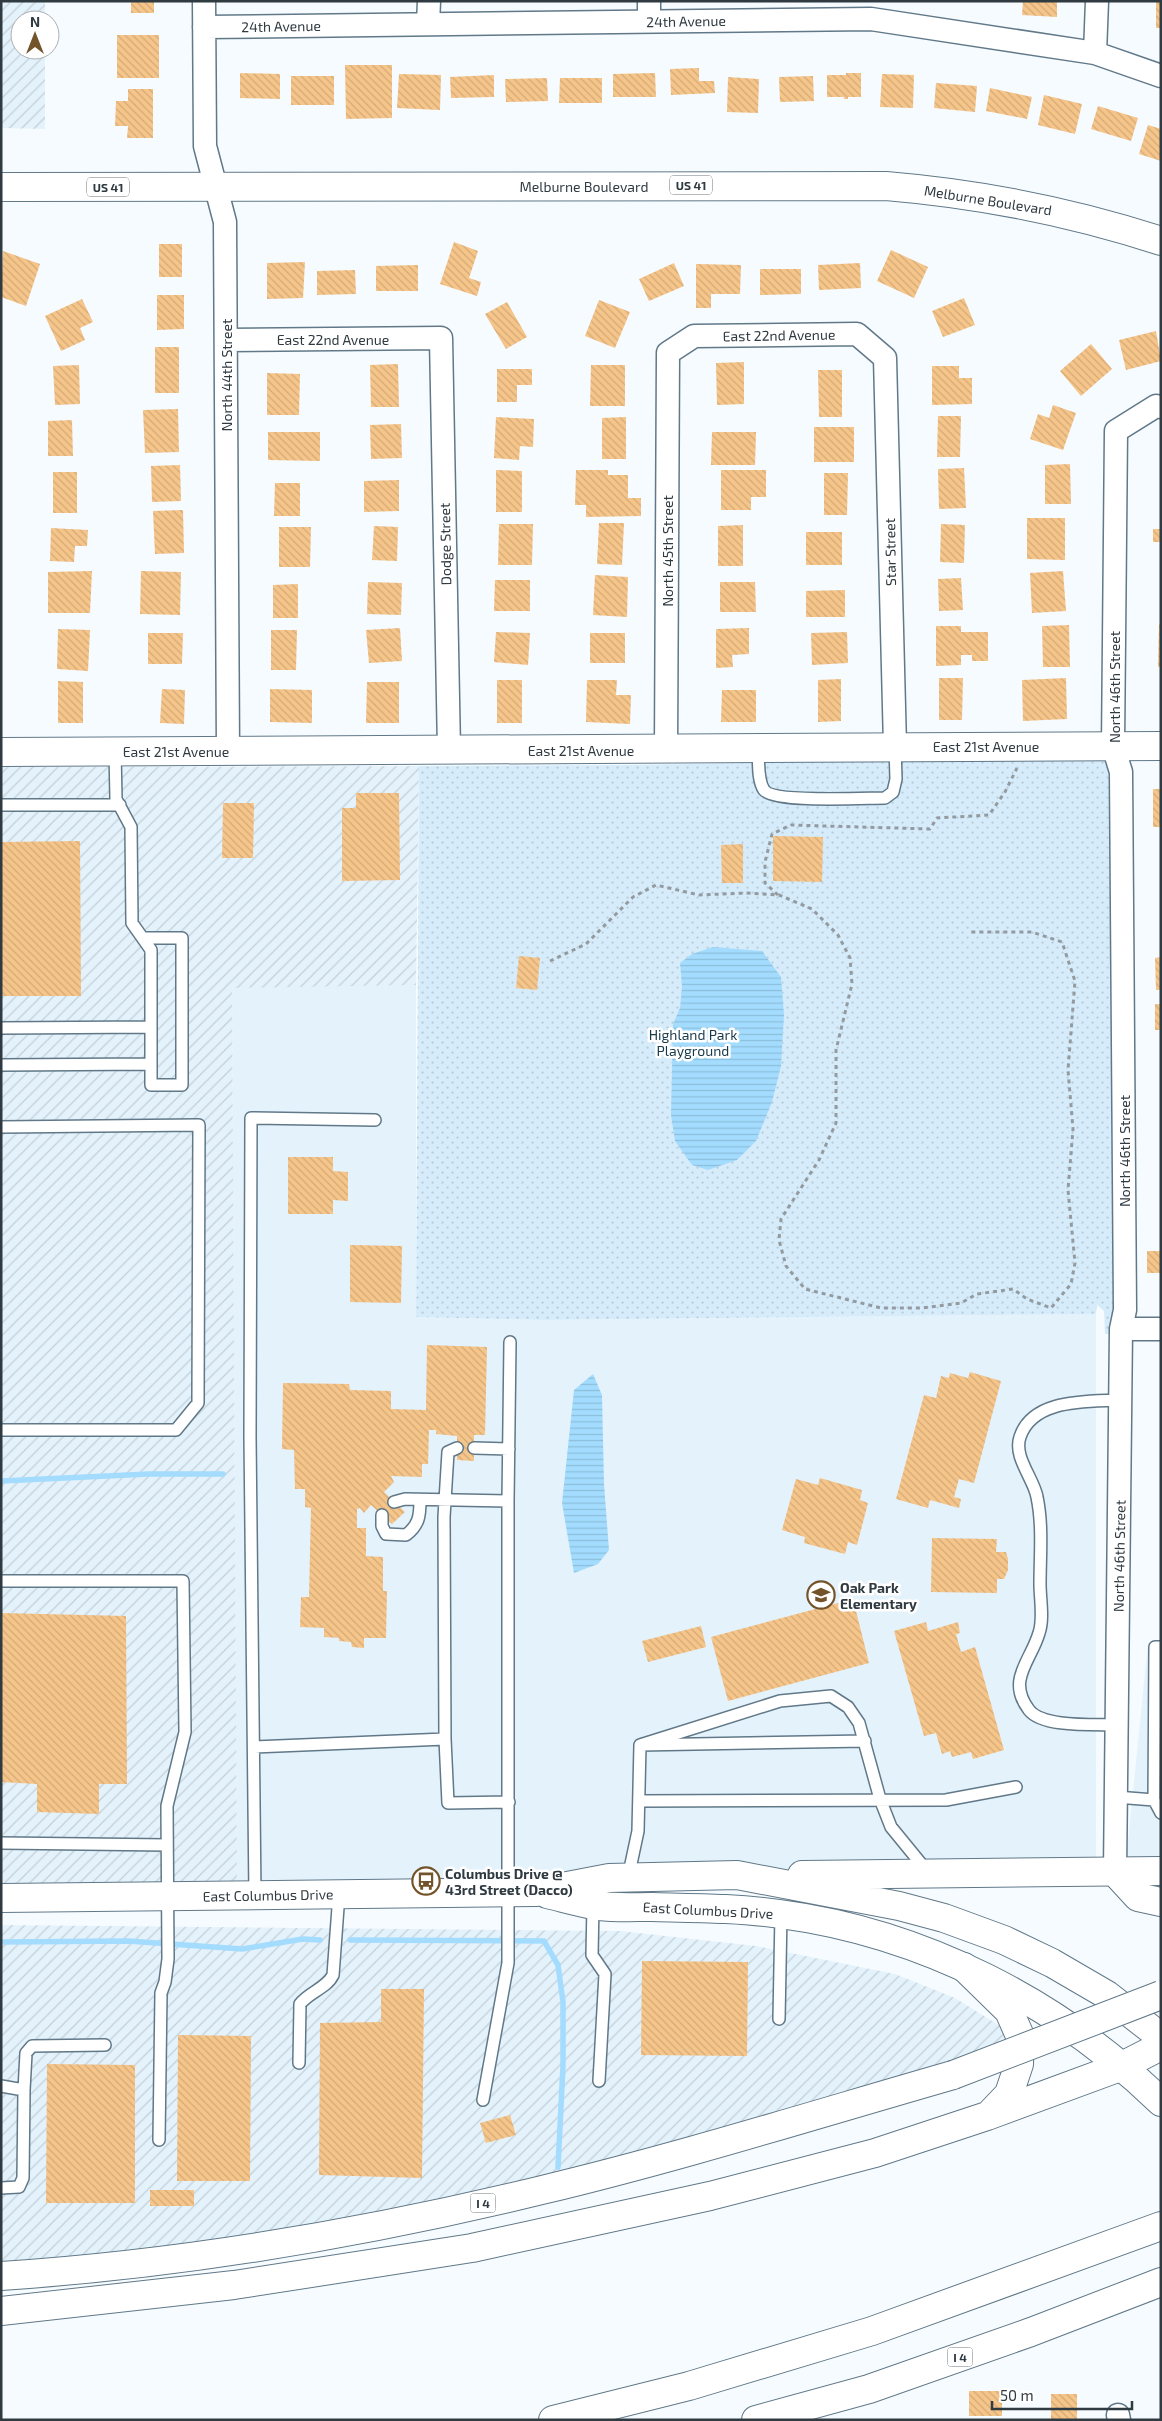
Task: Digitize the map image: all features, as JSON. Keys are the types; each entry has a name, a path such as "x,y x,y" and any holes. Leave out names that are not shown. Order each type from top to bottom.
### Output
{"main road":[{"name":"Melburne Boulevard","path":"1,188 886,186 931,190 1024,203 1074,214 1161,241"},
{"name":"East 21st Avenue","path":"1,752 1161,746"},
{"path":"737,1876 1161,1871"},
{"path":"1115,1872 1138,1898 1161,1902"},
{"name":"East Columbus Drive","path":"593,1893 628,1878 737,1876 899,1906 944,1918 1004,1940 1052,1963 1107,1995 1161,2037"},
{"name":"East Columbus Drive","path":"1,1898 523,1892 593,1893 781,1914 892,1939 964,1966 1026,2000 1076,2032 1161,2102"},
{"path":"964,1966 1009,2011 1020,2036 1019,2064 1009,2094 987,2116"},
{"name":"I 4","path":"1,2276 210,2256 361,2229 543,2190 953,2075 1161,1995"},
{"path":"1,2311 234,2285 472,2248 710,2196 875,2153 987,2116 1120,2067 1161,2046"},
{"path":"553,2420 689,2386 872,2331 1161,2226"},
{"name":"I 4","path":"756,2420 869,2389 1031,2332 1161,2282"}],"street":[{"name":"North 44th Street","path":"204,1 205,146 225,222 228,751"},
{"path":"428,24 429,1"},
{"path":"1095,53 1097,1"},
{"name":"24th Avenue","path":"204,27 428,24 649,11 871,10 1095,53 1161,76"},
{"name":"East 22nd Avenue","path":"668,353 694,336 857,334 885,358"},
{"name":"East 22nd Avenue","path":"226,340 441,338"},
{"name":"Dodge Street","path":"441,338 448,750"},
{"name":"North 45th Street","path":"666,750 668,353"},
{"name":"Star Street","path":"885,358 896,746"},
{"name":"North 46th Street","path":"1115,1872 1121,1329 1125,1310 1121,772 1113,746 1116,431 1156,406 1161,407"},
{"path":"1121,1329 1161,1329"}],"lane":[{"path":"758,748 764,789 771,796 788,798 885,798 893,792 896,779 896,746"},
{"path":"115,751 116,799 131,827 132,922 151,950 151,1085 182,1085 182,938 143,938"},
{"path":"1,805 120,805"},
{"path":"1,1028 151,1027"},
{"path":"1,1065 151,1064"},
{"path":"255,1896 250,1437 251,1118 375,1120"},
{"path":"1,1126 199,1125 198,1403 176,1430 1,1430"},
{"path":"483,2100 508,1963 508,1929 523,1892 509,1802 508,1502 510,1342"},
{"path":"1117,1725 1066,1723 1044,1719 1031,1712 1020,1691 1020,1679 1025,1662 1040,1632 1041,1531 1037,1497 1022,1461 1020,1437 1032,1418 1049,1409 1070,1404 1120,1400"},
{"path":"457,1448 448,1452 445,1501 445,1739 448,1803 509,1802"},
{"path":"474,1448 509,1449"},
{"path":"394,1502 420,1500 508,1502"},
{"path":"382,1515 382,1526 386,1534 406,1535 413,1529 420,1517 420,1500"},
{"path":"1,1581 183,1581 185,1732 169,1793 167,1845 168,1959 165,1982 161,1992 159,2140"},
{"path":"1161,1647 1155,1647 1154,1800 1161,1813"},
{"path":"640,1746 780,1701 831,1696 848,1707 859,1723 880,1799 891,1827 930,1874"},
{"path":"254,1747 445,1739"},
{"path":"640,1746 865,1741"},
{"path":"628,1878 638,1831 640,1746"},
{"path":"639,1801 946,1800 1016,1787"},
{"path":"1116,1796 1154,1800"},
{"path":"1,1843 167,1845"},
{"path":"593,1893 592,1955 606,1974 600,2081"},
{"path":"299,2063 300,2004 305,1998 330,1981 333,1974 339,1894"},
{"path":"779,2020 781,1914"},
{"path":"1,2188 19,2187 23,2178 26,2054 32,2046 106,2046"},
{"path":"1,2086 24,2090"}],"path":[{"path":"968,932 1032,932 1062,942 1075,981 1068,1070 1073,1129 1068,1190 1075,1263 1071,1284 1050,1308 1027,1299 1013,1289 977,1294 961,1303 921,1308 881,1308 805,1289 786,1266 779,1240 781,1219 819,1160 836,1122 836,1050 852,984 850,958 838,935 812,909 779,895 765,883 765,862 772,834 791,825 930,829 937,818 989,815 1005,792 1017,768 1022,746"},
{"path":"550,961 586,944 633,897 656,885 699,895 746,892 779,895"}],"shaded area":[{"path":"1,1 45,1 45,10 10,10 10,60 45,60 45,129 1,128"},
{"path":"419,766 416,985 232,988 237,1886 1,1891 1,767"},
{"path":"416,985 416,1317 543,1320 1096,1314 1096,1871 831,1893 800,1888 237,1886 232,987"},
{"path":"1161,1642 1161,1878 1124,1881 1148,1643"},
{"path":"1,1925 620,1931 756,1946 895,1974 955,1998 1005,2029 1005,2053 543,2190 1,2278"}],"green space":[{"name":"Highland Park Playground","path":"1106,757 1112,774 1115,1309 1112,1319 1112,1334 1105,1334 1104,1311 1097,1305 1096,1314 543,1320 416,1317 419,766 627,765"}],"water":[{"path":"713,947 762,951 781,977 784,1015 781,1066 772,1102 756,1141 737,1160 708,1170 692,1165 675,1141 671,1115 673,1024 680,1008 682,986 680,963 692,954"},
{"path":"593,1374 602,1395 604,1484 609,1550 598,1564 574,1573 562,1503 574,1390"}],"building":[{"path":"131,1 154,1 154,13 131,13"},
{"path":"1023,1 1057,1 1057,17 1022,15"},
{"path":"1156,1 1161,1 1161,28 1156,28"},
{"path":"117,35 159,35 159,78 117,78"},
{"path":"345,65 392,65 392,118 346,119"},
{"path":"699,68 699,81 714,81 715,93 671,95 670,69"},
{"path":"240,73 280,74 280,99 240,98"},
{"path":"655,73 656,97 613,97 613,74"},
{"path":"846,73 861,73 861,97 848,97 848,99 844,99 844,97 827,97 827,75 846,75"},
{"path":"399,74 441,75 440,110 397,108"},
{"path":"882,74 914,75 913,108 880,107"},
{"path":"494,75 494,97 451,98 450,77"},
{"path":"291,76 334,76 334,105 291,105"},
{"path":"813,76 814,101 780,102 779,77"},
{"path":"728,77 759,79 758,113 727,112"},
{"path":"547,78 548,101 506,102 505,79"},
{"path":"560,78 602,78 602,103 559,103"},
{"path":"936,83 977,86 975,112 934,108"},
{"path":"990,88 1032,97 1027,119 986,111"},
{"path":"128,89 153,89 153,138 127,138 128,126 115,126 116,101 128,101"},
{"path":"1044,95 1082,104 1075,134 1038,125"},
{"path":"1098,106 1138,118 1131,141 1091,129"},
{"path":"1148,125 1161,129 1161,161 1139,154"},
{"path":"454,242 478,251 469,278 481,282 477,296 440,284"},
{"path":"159,244 182,244 182,277 159,277"},
{"path":"891,250 928,267 914,298 877,281"},
{"path":"3,251 40,264 26,306 1,297"},
{"path":"305,262 303,298 267,299 267,263"},
{"path":"674,263 684,286 649,301 639,279"},
{"path":"860,263 861,288 819,290 818,265"},
{"path":"696,264 741,265 740,294 711,294 711,308 696,308"},
{"path":"418,265 418,291 376,291 376,266"},
{"path":"760,269 801,269 801,294 760,295"},
{"path":"355,270 356,294 317,295 317,271"},
{"path":"157,295 184,295 184,329 157,330"},
{"path":"964,298 975,325 943,337 932,311"},
{"path":"82,299 93,322 80,328 85,340 61,351 45,316"},
{"path":"599,300 630,312 615,348 585,336"},
{"path":"507,302 527,337 506,349 485,314"},
{"path":"1156,331 1161,361 1126,370 1119,340"},
{"path":"1091,344 1112,369 1081,396 1060,371"},
{"path":"155,347 179,347 179,393 155,393"},
{"path":"744,362 744,404 717,405 716,363"},
{"path":"398,364 399,407 371,407 370,365"},
{"path":"79,365 80,404 55,405 53,366"},
{"path":"591,365 625,365 625,406 590,406"},
{"path":"932,366 959,366 959,378 972,378 972,404 932,405"},
{"path":"497,369 532,369 532,385 517,385 517,402 497,402"},
{"path":"818,370 842,370 842,417 819,417"},
{"path":"267,373 300,374 299,415 267,415"},
{"path":"1053,405 1076,413 1063,450 1030,439 1038,414 1049,418"},
{"path":"178,409 179,452 145,453 143,410"},
{"path":"938,416 961,416 960,457 937,457"},
{"path":"496,417 534,419 533,447 520,446 519,460 494,458"},
{"path":"626,417 626,459 602,459 602,418"},
{"path":"72,420 73,456 48,456 48,421"},
{"path":"401,424 402,458 371,459 370,425"},
{"path":"814,427 854,427 854,462 814,462"},
{"path":"268,432 320,432 320,461 268,460"},
{"path":"712,432 756,432 755,465 711,465"},
{"path":"1070,464 1071,504 1045,504 1045,465"},
{"path":"180,465 181,501 152,502 151,466"},
{"path":"964,468 966,508 939,509 938,469"},
{"path":"496,470 522,471 522,512 496,512"},
{"path":"576,470 608,470 608,475 628,475 628,498 641,498 641,516 586,517 586,505 575,505"},
{"path":"721,470 766,470 766,497 751,497 751,510 721,510"},
{"path":"53,472 77,472 77,513 53,513"},
{"path":"824,473 848,473 847,515 824,515"},
{"path":"399,480 399,511 364,512 364,481"},
{"path":"275,483 300,483 300,516 274,516"},
{"path":"183,510 184,553 155,554 153,511"},
{"path":"1027,518 1065,518 1065,560 1027,559"},
{"path":"599,523 624,523 622,565 597,564"},
{"path":"499,524 533,524 532,565 498,565"},
{"path":"941,524 965,525 964,563 940,562"},
{"path":"743,525 743,566 718,566 718,526"},
{"path":"374,526 398,527 397,561 372,560"},
{"path":"279,527 311,527 310,567 279,567"},
{"path":"51,528 88,530 87,546 75,546 74,562 50,561"},
{"path":"1153,529 1161,529 1161,542 1153,542"},
{"path":"806,532 842,532 842,565 806,565"},
{"path":"92,571 90,613 48,613 48,572"},
{"path":"141,571 181,572 180,615 140,614"},
{"path":"1063,571 1066,611 1032,613 1030,573"},
{"path":"595,575 628,577 627,617 593,615"},
{"path":"961,578 963,610 939,611 938,579"},
{"path":"495,580 530,580 530,611 494,611"},
{"path":"368,582 402,583 401,615 367,614"},
{"path":"720,582 755,582 756,612 720,612"},
{"path":"298,584 298,618 273,618 273,585"},
{"path":"845,590 845,617 806,617 806,591"},
{"path":"1159,624 1161,624 1161,667 1158,667"},
{"path":"1069,625 1070,667 1043,667 1042,626"},
{"path":"936,626 961,626 961,632 988,632 988,661 972,661 972,655 961,655 961,665 936,666"},
{"path":"400,628 402,661 369,663 366,630"},
{"path":"749,628 749,654 732,655 733,667 716,668 716,629"},
{"path":"58,629 90,630 88,671 57,669"},
{"path":"271,630 297,630 296,670 271,670"},
{"path":"496,632 530,633 528,665 494,662"},
{"path":"847,632 848,663 812,665 811,633"},
{"path":"148,633 183,633 182,664 148,664"},
{"path":"590,633 625,633 625,663 590,663"},
{"path":"939,678 963,678 962,720 939,720"},
{"path":"1066,678 1067,719 1023,721 1022,680"},
{"path":"841,679 841,721 818,722 818,680"},
{"path":"497,680 522,680 522,723 497,723"},
{"path":"587,680 617,680 616,695 631,695 630,724 586,722"},
{"path":"58,681 83,682 83,723 58,723"},
{"path":"367,682 399,682 399,723 366,723"},
{"path":"162,689 185,690 184,724 160,723"},
{"path":"270,689 312,690 312,723 270,722"},
{"path":"722,690 756,690 756,722 721,722"},
{"path":"1153,789 1161,789 1161,827 1153,827"},
{"path":"356,793 399,793 400,880 342,881 342,808 356,808"},
{"path":"223,803 254,803 253,858 222,858"},
{"path":"773,836 823,837 822,882 773,881"},
{"path":"80,841 81,996 1,996 1,842"},
{"path":"743,844 743,883 722,883 721,845"},
{"path":"519,956 540,958 537,990 516,988"},
{"path":"1161,957 1161,990 1156,990 1155,958"},
{"path":"1155,1004 1161,1004 1161,1030 1155,1030"},
{"path":"288,1157 333,1157 333,1171 348,1172 348,1201 333,1200 333,1214 288,1214"},
{"path":"350,1245 402,1246 401,1303 350,1302"},
{"path":"1147,1251 1161,1251 1161,1273 1147,1273"},
{"path":"427,1345 487,1347 485,1435 474,1435 474,1461 457,1460 457,1436 436,1434 436,1430 429,1430 428,1464 422,1464 422,1477 391,1476 394,1482 384,1492 405,1512 392,1524 371,1505 364,1513 360,1508 357,1509 357,1528 366,1528 366,1556 383,1557 383,1591 387,1591 386,1638 364,1638 364,1648 352,1647 351,1642 339,1641 339,1638 324,1637 324,1628 300,1627 301,1597 309,1597 311,1508 305,1507 305,1489 295,1489 294,1450 282,1449 283,1383 349,1384 350,1390 391,1391 391,1409 426,1410"},
{"path":"970,1372 1001,1381 974,1483 959,1479 954,1497 961,1499 959,1508 930,1500 928,1508 896,1499 924,1395 936,1398 941,1376 949,1378 950,1373 968,1378"},
{"path":"820,1478 862,1490 860,1500 868,1503 857,1545 848,1542 845,1554 804,1543 805,1537 782,1530 796,1479 818,1485"},
{"path":"932,1538 997,1539 996,1552 1006,1552 1008,1570 1004,1579 997,1579 997,1593 931,1592"},
{"path":"853,1599 869,1663 728,1701 711,1637"},
{"path":"1,1613 126,1616 127,1784 99,1784 99,1814 37,1812 37,1784 1,1782"},
{"path":"926,1622 928,1631 958,1622 960,1633 956,1634 961,1652 975,1647 1004,1750 973,1759 971,1752 952,1757 950,1751 942,1754 936,1733 924,1736 894,1631"},
{"path":"701,1626 706,1647 648,1662 642,1641"},
{"path":"642,1961 748,1962 747,2056 641,2055"},
{"path":"381,1989 424,1989 422,2178 319,2175 320,2023 381,2022"},
{"path":"178,2035 251,2036 250,2181 177,2181"},
{"path":"47,2064 135,2065 135,2203 46,2203"},
{"path":"510,2115 516,2135 486,2143 480,2123"},
{"path":"150,2190 194,2190 194,2206 150,2206"},
{"path":"969,2391 1002,2391 1002,2416 969,2416"},
{"path":"1051,2394 1077,2394 1077,2420 1051,2420"}],"waterway":[{"path":"1,1481 149,1474 223,1474"},
{"path":"1,1942 128,1941 242,1949 303,1939 320,1940"},
{"path":"350,1940 544,1941 558,1965 563,2002 563,2066 558,2167"}],"place":[{"name":"Oak Park Elementary","path":"821,1595"},
{"name":"Columbus Drive @ 43rd Street (Dacco)","path":"426,1881"}]}
